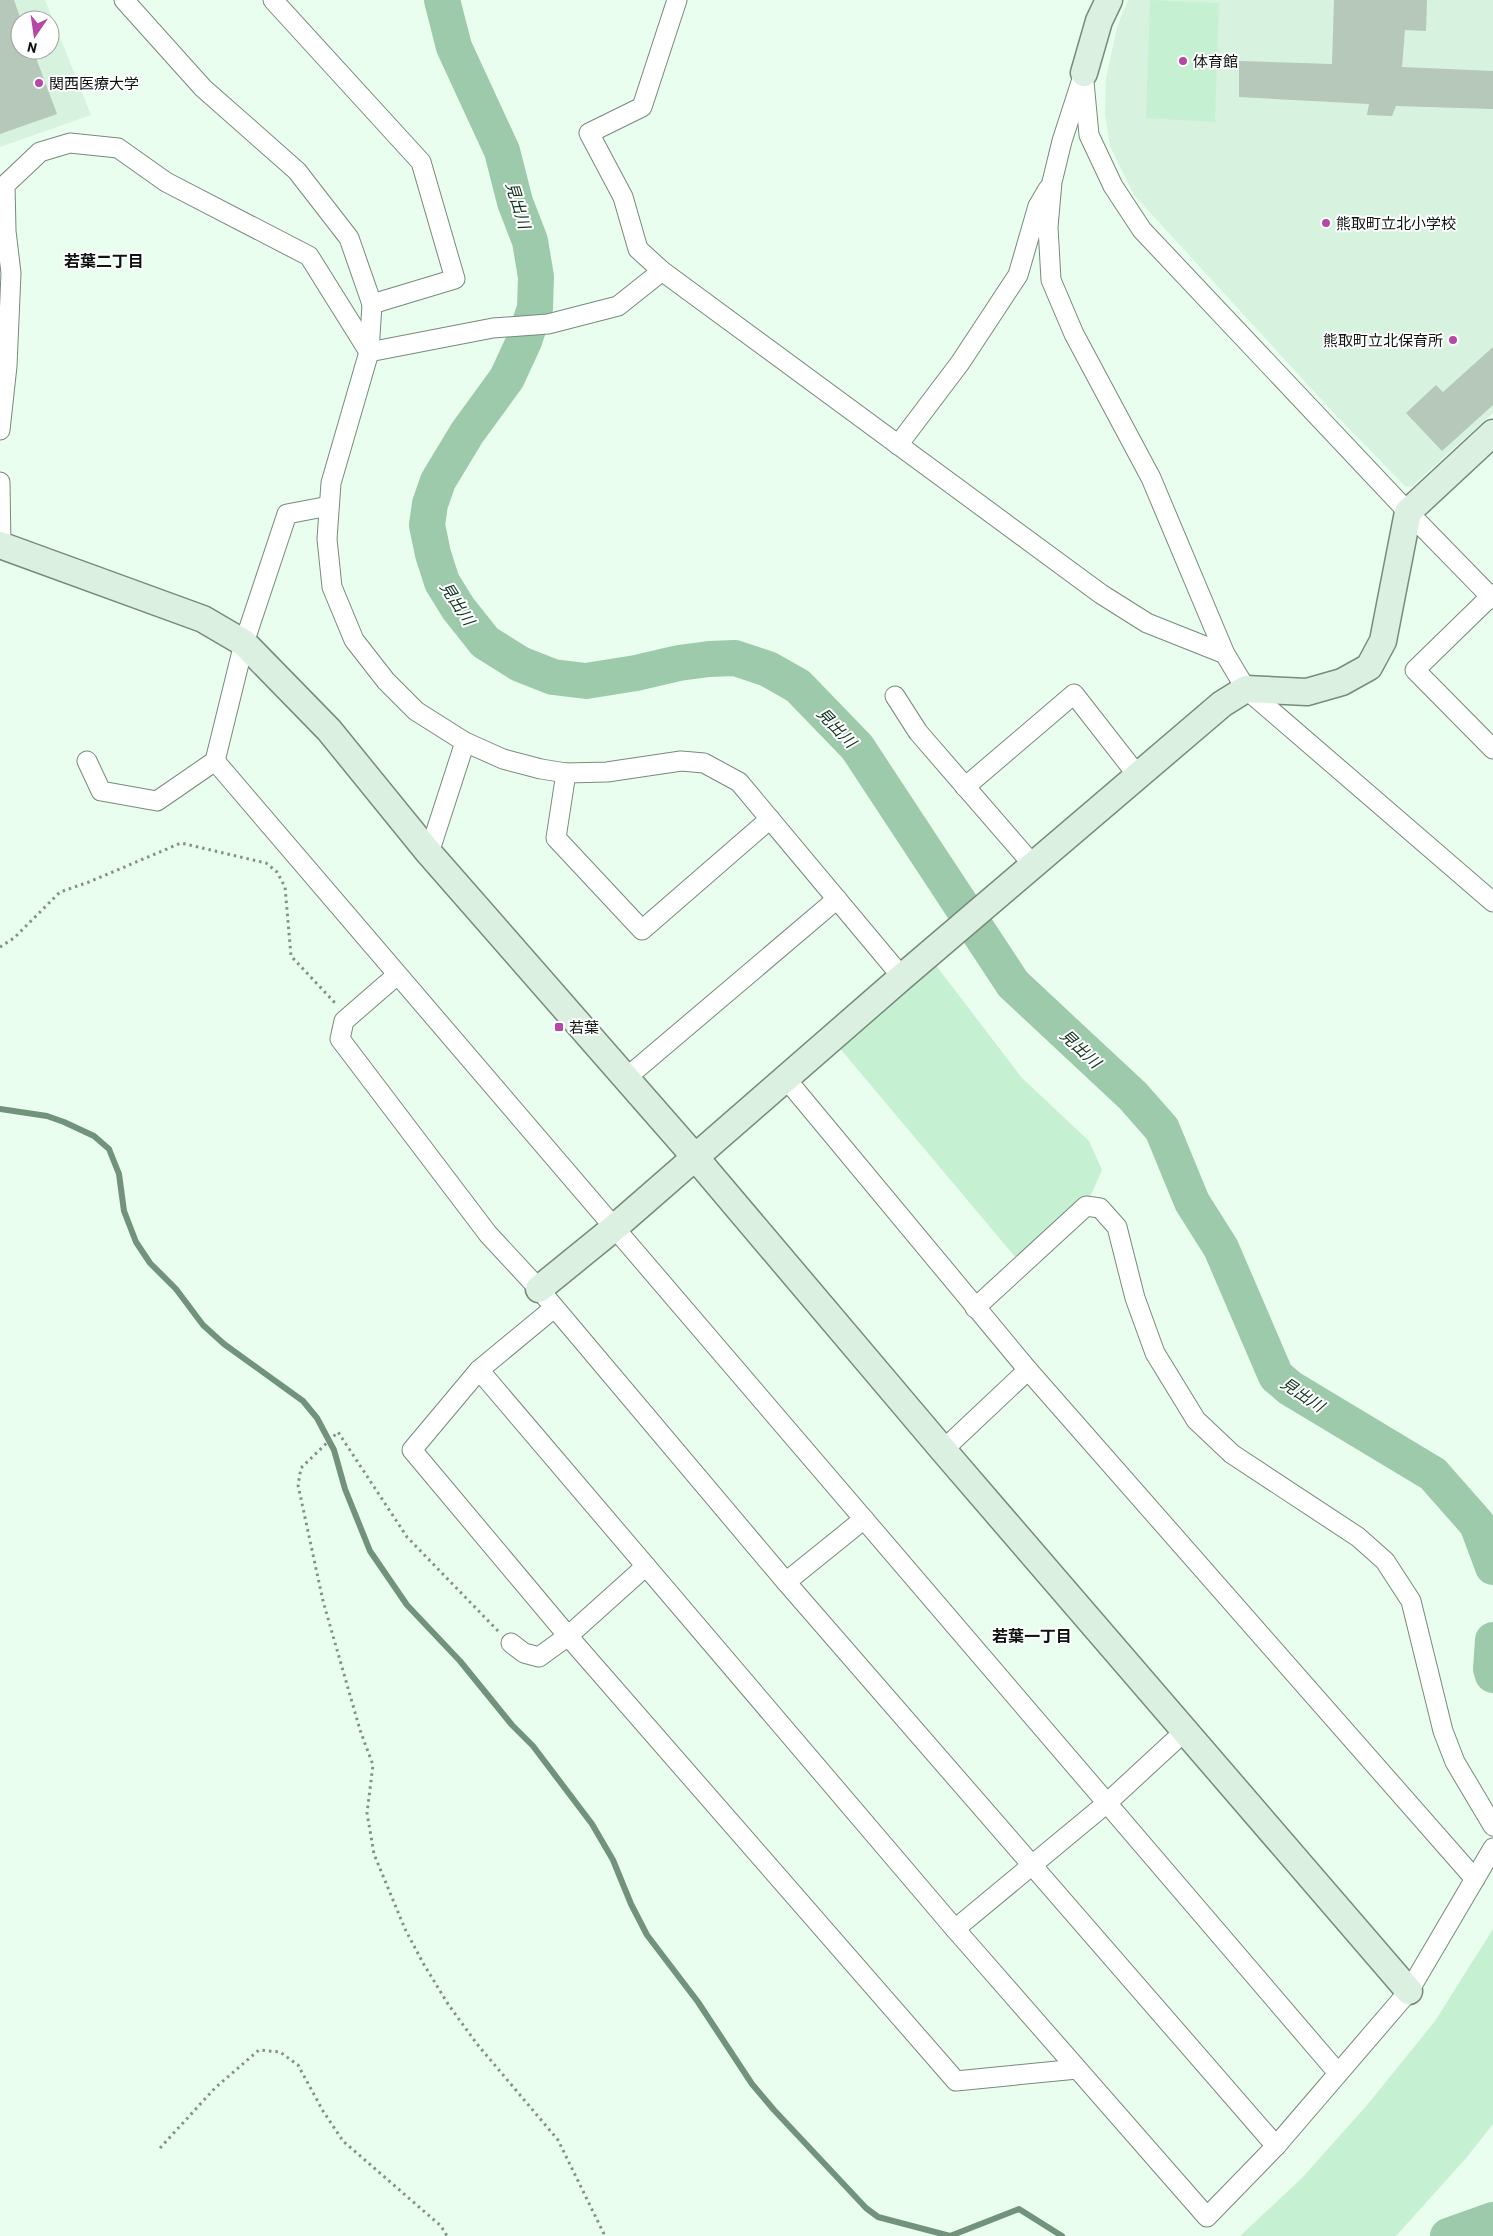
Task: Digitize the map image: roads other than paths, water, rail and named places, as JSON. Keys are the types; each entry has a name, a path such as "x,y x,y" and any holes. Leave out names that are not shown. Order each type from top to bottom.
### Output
{"street":[{"path":"124,0 204,88 297,171 349,238 372,304 369,352 333,474 327,539 332,587 354,640 386,681 416,711 465,742 503,758 541,769 566,773 607,772 681,761 704,763 739,782 902,977"},
{"path":"273,0 421,162 456,279 372,304"},
{"path":"677,0 642,108 589,133 623,197 638,249 662,271 1101,594 1147,623 1225,654"},
{"path":"1109,0 1099,22 1062,141 1052,182 1048,227 1051,280 1074,334 1151,478 1225,654 1246,689 1493,902"},
{"path":"1084,73 1089,135 1113,186 1142,230 1408,512 1492,597 1415,670 1493,749"},
{"path":"0,430 7,366 11,274 6,231 5,185 40,152 70,143 118,148 166,182 309,256 369,352"},
{"path":"898,445 960,363 1018,275 1038,206 1052,182"},
{"path":"369,352 493,328 548,324 618,306 662,271"},
{"path":"1077,2069 956,2081 568,1636 412,1450 478,1370 614,1228 902,977 1222,704 1246,689 1307,692 1342,682 1368,667 1383,641 1408,512 1493,433"},
{"path":"0,482 0,546 203,618 244,643 329,730 429,852 695,1157 943,1450 1409,1990"},
{"path":"87,761 101,790 157,801 215,761 244,643 287,514 329,506"},
{"path":"966,787 1074,694 1138,776"},
{"path":"896,696 918,732 1034,866"},
{"path":"429,852 465,742"},
{"path":"215,761 1338,2073"},
{"path":"566,773 556,838 642,930 770,819"},
{"path":"626,1078 837,899"},
{"path":"397,975 344,1021 340,1039 488,1234 546,1298 786,1582 1276,2146"},
{"path":"786,1080 1028,1370 1475,1879"},
{"path":"975,1308 1086,1206 1100,1208 1117,1227 1135,1298 1155,1353 1196,1420 1232,1454 1358,1537 1385,1561 1411,1601 1443,1730 1455,1762 1493,1826"},
{"path":"478,1370 955,1929 1207,2217 1276,2146 1409,1990 1493,1848"},
{"path":"943,1450 1028,1370"},
{"path":"786,1582 864,1519"},
{"path":"511,1643 524,1653 539,1657 568,1636 646,1566"},
{"path":"955,1929 1107,1803 1185,1731"}],"waterway":[{"name":"見出川","path":"442,0 454,47 502,151 515,202 530,241 536,277 535,308 524,341 507,378 467,433 438,481 430,504 427,525 433,554 442,582 458,608 485,642 520,664 553,677 586,681 636,673 679,663 735,658 768,669 798,686 857,747 1013,984 1133,1096 1162,1129 1192,1202 1221,1248 1276,1376 1290,1388 1433,1474 1477,1524 1493,1567"},
{"path":"0,1109 47,1116 64,1122 94,1136 109,1149 119,1174 124,1211 136,1242 150,1263 176,1289 203,1325 224,1344 303,1401 317,1418 334,1450 345,1489 370,1551 407,1605 460,1661 512,1725 533,1746 592,1824 613,1860 631,1904 647,1935 698,2002 752,2084 866,2208 878,2217 950,2236 1019,2209 1062,2236"},
{"name":"見出川","path":"1493,1640 1491,1669 1493,1675"},
{"name":"見出川","path":"1448,2236 1493,2220"}],"place":[{"name":"体育館","path":"1183,61"},
{"name":"関西医療大学","path":"39,83"},
{"name":"熊取町立北小学校","path":"1326,223"},
{"name":"熊取町立北保育所","path":"1453,340"},
{"name":"若葉","path":"559,1027"}],"district":[{"name":"若葉二丁目","path":"104,260"},
{"name":"若葉一丁目","path":"1032,1635"}]}
